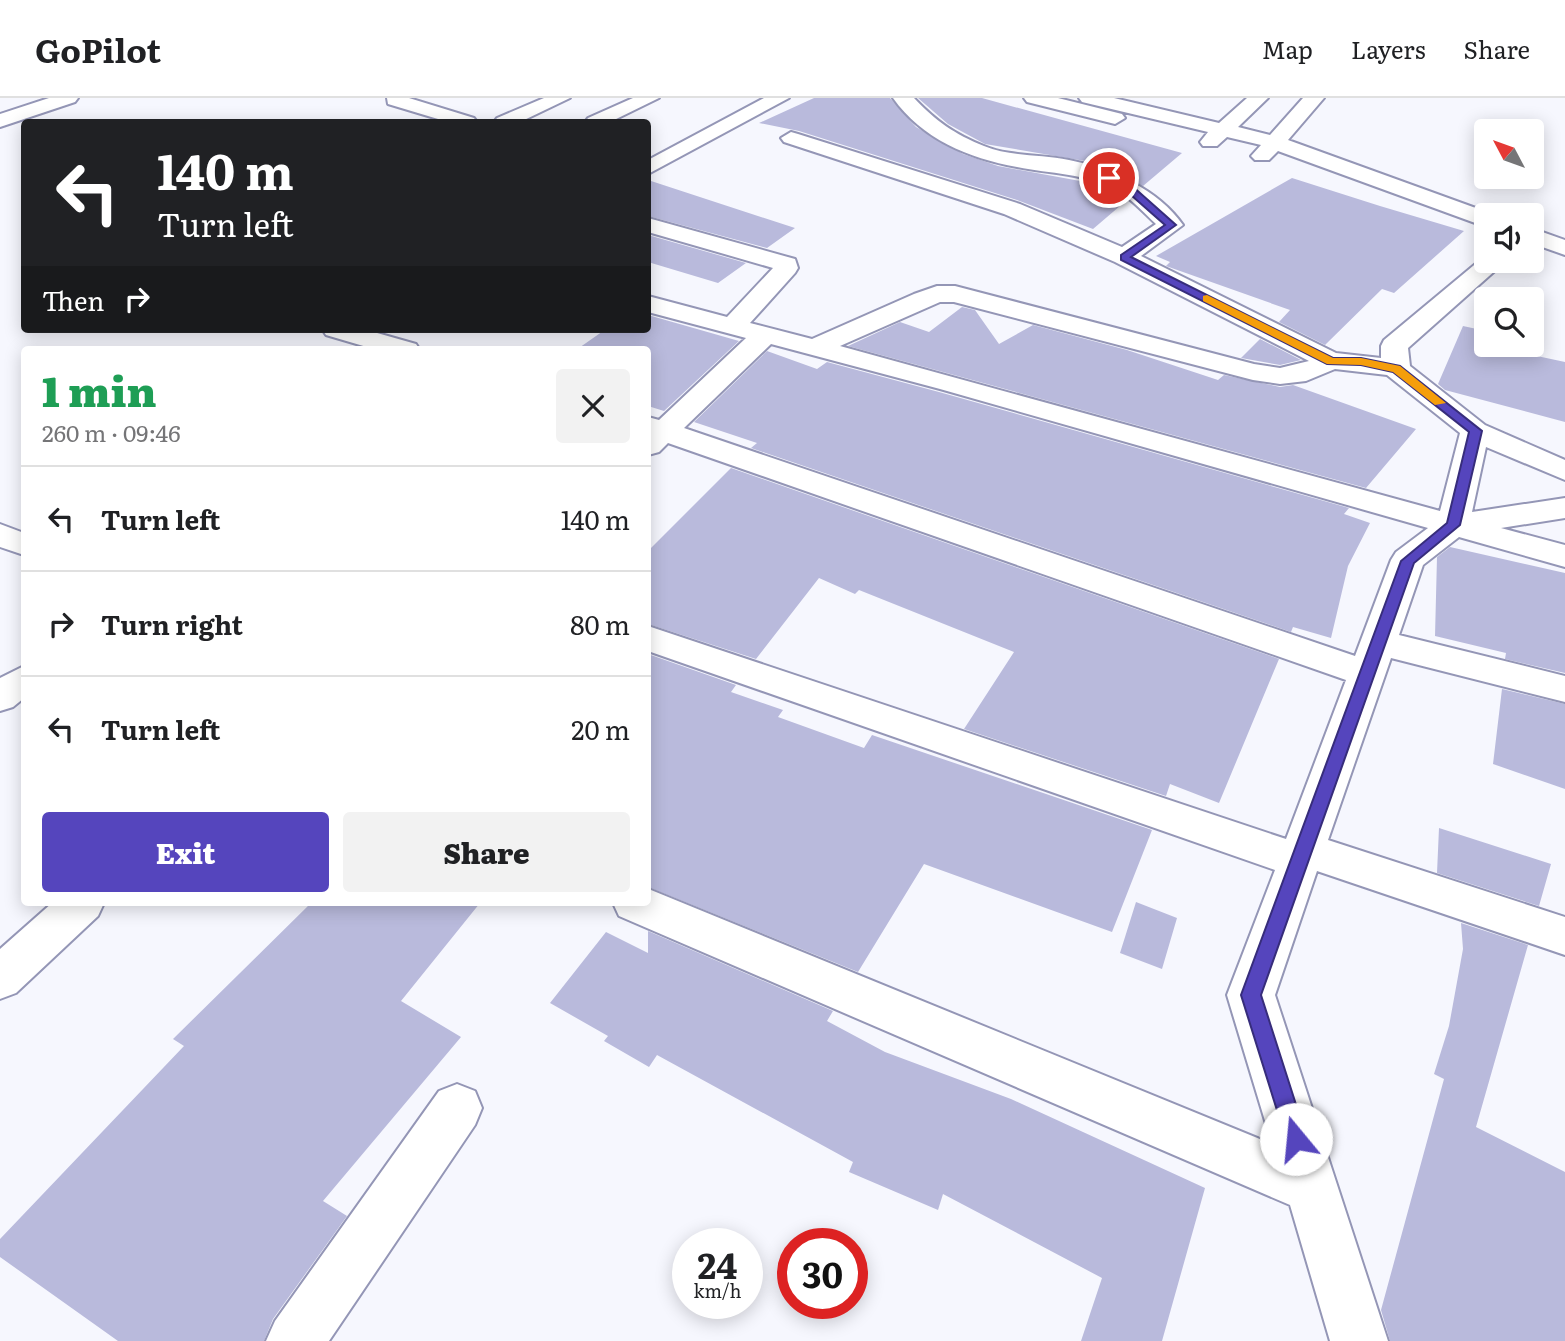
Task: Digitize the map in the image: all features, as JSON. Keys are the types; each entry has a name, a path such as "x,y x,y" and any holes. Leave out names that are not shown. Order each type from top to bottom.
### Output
{"street":[{"path":"0,106 25,98"},
{"path":"0,121 68,98"},
{"path":"511,119 560,98"},
{"path":"602,119 649,98"},
{"path":"651,166 779,98"},
{"path":"903,98 933,129 978,151 1018,161 1067,166 1126,186 1171,225 1124,257"},
{"path":"1034,98 1217,136"},
{"path":"1089,98 1349,171 1474,215"},
{"path":"1217,136 1258,98"},
{"path":"1268,149 1314,98"},
{"path":"395,100 457,119"},
{"path":"791,138 1012,209 1124,257 1331,361 1361,362 1396,369 1475,431 1565,471"},
{"path":"651,226 786,264 786,268 733,326"},
{"path":"1544,239 1564,246"},
{"path":"1396,369 1394,346 1480,273"},
{"path":"814,348 923,299 937,294 955,294 1253,372 1280,376 1306,373 1331,361"},
{"path":"651,305 1565,556"},
{"path":"349,333 392,346"},
{"path":"653,434 765,335"},
{"path":"1453,525 1475,431"},
{"path":"653,434 1373,658 1565,689"},
{"path":"1359,1341 1251,995 1408,561 1453,525 1565,508"},
{"path":"0,534 21,544"},
{"path":"651,639 1301,855 1565,936"},
{"path":"0,697 21,681"},
{"path":"0,978 79,906"},
{"path":"642,906 1311,1188"},
{"path":"295,1341 457,1108"}],"building":[{"path":"814,98 890,98 916,127 963,154 998,166 1091,183 1127,200 1093,229 1017,200 799,131 759,123"},
{"path":"918,98 982,98 1182,153 1143,186 1085,161 985,144 948,124"},
{"path":"1292,178 1464,231 1394,293 1382,289 1325,345 1279,322 1290,310 1166,266 1170,262 1156,256"},
{"path":"651,181 795,228 767,248 651,217"},
{"path":"651,236 746,263 718,283 651,263"},
{"path":"962,307 975,310 999,344 1033,325 1127,350 1218,380 1224,375 1280,387 1293,385 1416,429 1366,488 848,346 900,322 929,332"},
{"path":"651,316 739,341 664,411 651,407 651,346 582,346 600,333 651,333"},
{"path":"1463,326 1474,328 1474,357 1542,357 1565,362 1565,422 1445,390 1438,384"},
{"path":"1260,339 1301,360 1280,365 1241,358"},
{"path":"767,351 817,369 827,362 939,392 1349,508 1344,514 1370,523 1348,566 1331,638 1293,627 1291,632 751,448 757,443 694,422"},
{"path":"731,468 1279,659 1219,803 1170,784 1166,796 964,729 1014,652 859,590 855,594 819,578 756,659 651,625 651,548"},
{"path":"1450,547 1565,573 1565,673 1505,659 1506,653 1435,636 1437,557"},
{"path":"651,655 736,685 731,692 783,710 778,717 864,748 872,735 1152,830 1112,932 924,864 858,972 651,888"},
{"path":"1502,689 1565,704 1565,789 1493,764"},
{"path":"1439,828 1551,864 1539,906 1437,873"},
{"path":"1136,902 1177,918 1162,969 1120,953"},
{"path":"308,906 478,906 401,1001 461,1037 323,1201 347,1216 273,1319 264,1341 118,1341 0,1257 0,1239 184,1046 173,1039"},
{"path":"1461,923 1528,945 1476,1127 1565,1172 1565,1341 1390,1341 1381,1310 1444,1079 1434,1074 1449,1026 1463,949"},
{"path":"648,931 833,1011 827,1021 885,1052 1011,1099 1205,1188 1162,1341 1081,1341 1102,1278 943,1194 938,1210 849,1172 853,1162 657,1055 649,1067 604,1041 608,1036 550,1003 606,932 648,953"}],"slow traffic":[{"path":"1207,298 1331,361 1361,362 1396,369 1440,403"}],"route":[{"path":"1109,178 1126,186 1171,225 1124,257 1331,361 1361,362 1396,369 1475,431 1453,525 1408,561 1251,995 1296,1139"}]}
